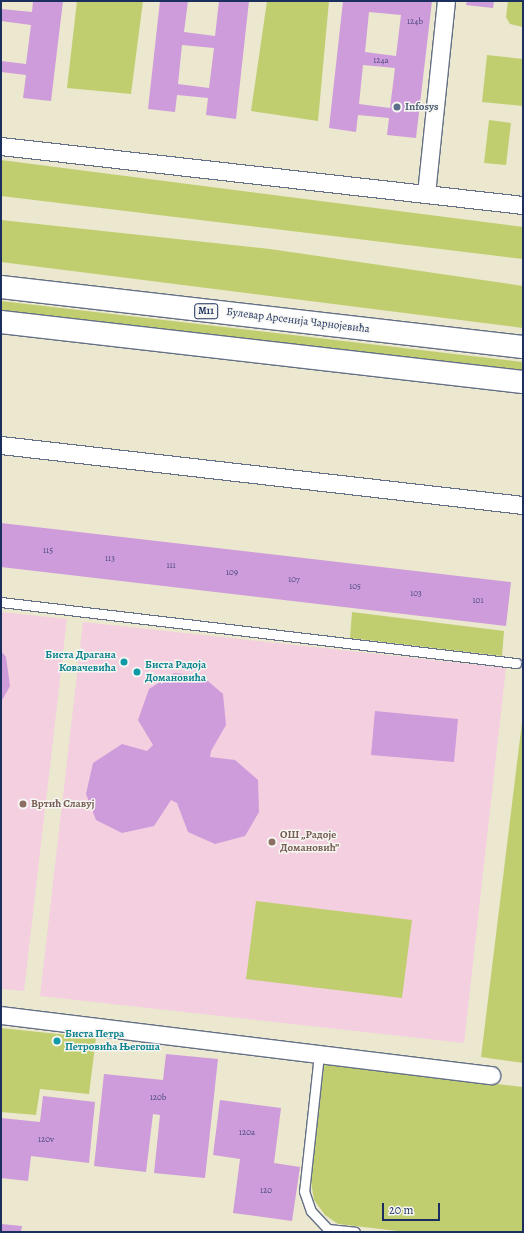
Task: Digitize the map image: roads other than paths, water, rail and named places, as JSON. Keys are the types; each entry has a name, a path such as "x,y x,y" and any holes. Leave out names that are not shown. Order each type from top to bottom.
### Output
{"highway":[{"name":"Булевар Арсенија Чарнојевића","path":"1,287 523,347"},
{"path":"1,322 523,382"}],"street":[{"path":"426,194 446,1"},
{"path":"1,146 523,205"},
{"path":"1,445 523,505"},
{"path":"1,1015 491,1074"}],"lane":[{"path":"1,602 516,663"},
{"path":"318,1054 304,1191 312,1211 328,1229 355,1232"}],"place":[{"name":"Infosys","path":"397,107"},
{"name":"Биста Драгана Ковачевића","path":"124,662"},
{"name":"Биста Радоја Домановића","path":"137,672"},
{"name":"Вртић Славуј","path":"23,804"},
{"name":"ОШ „Радоје Домановић”","path":"272,842"},
{"name":"Биста Петра Петровића Његоша","path":"57,1041"}]}
